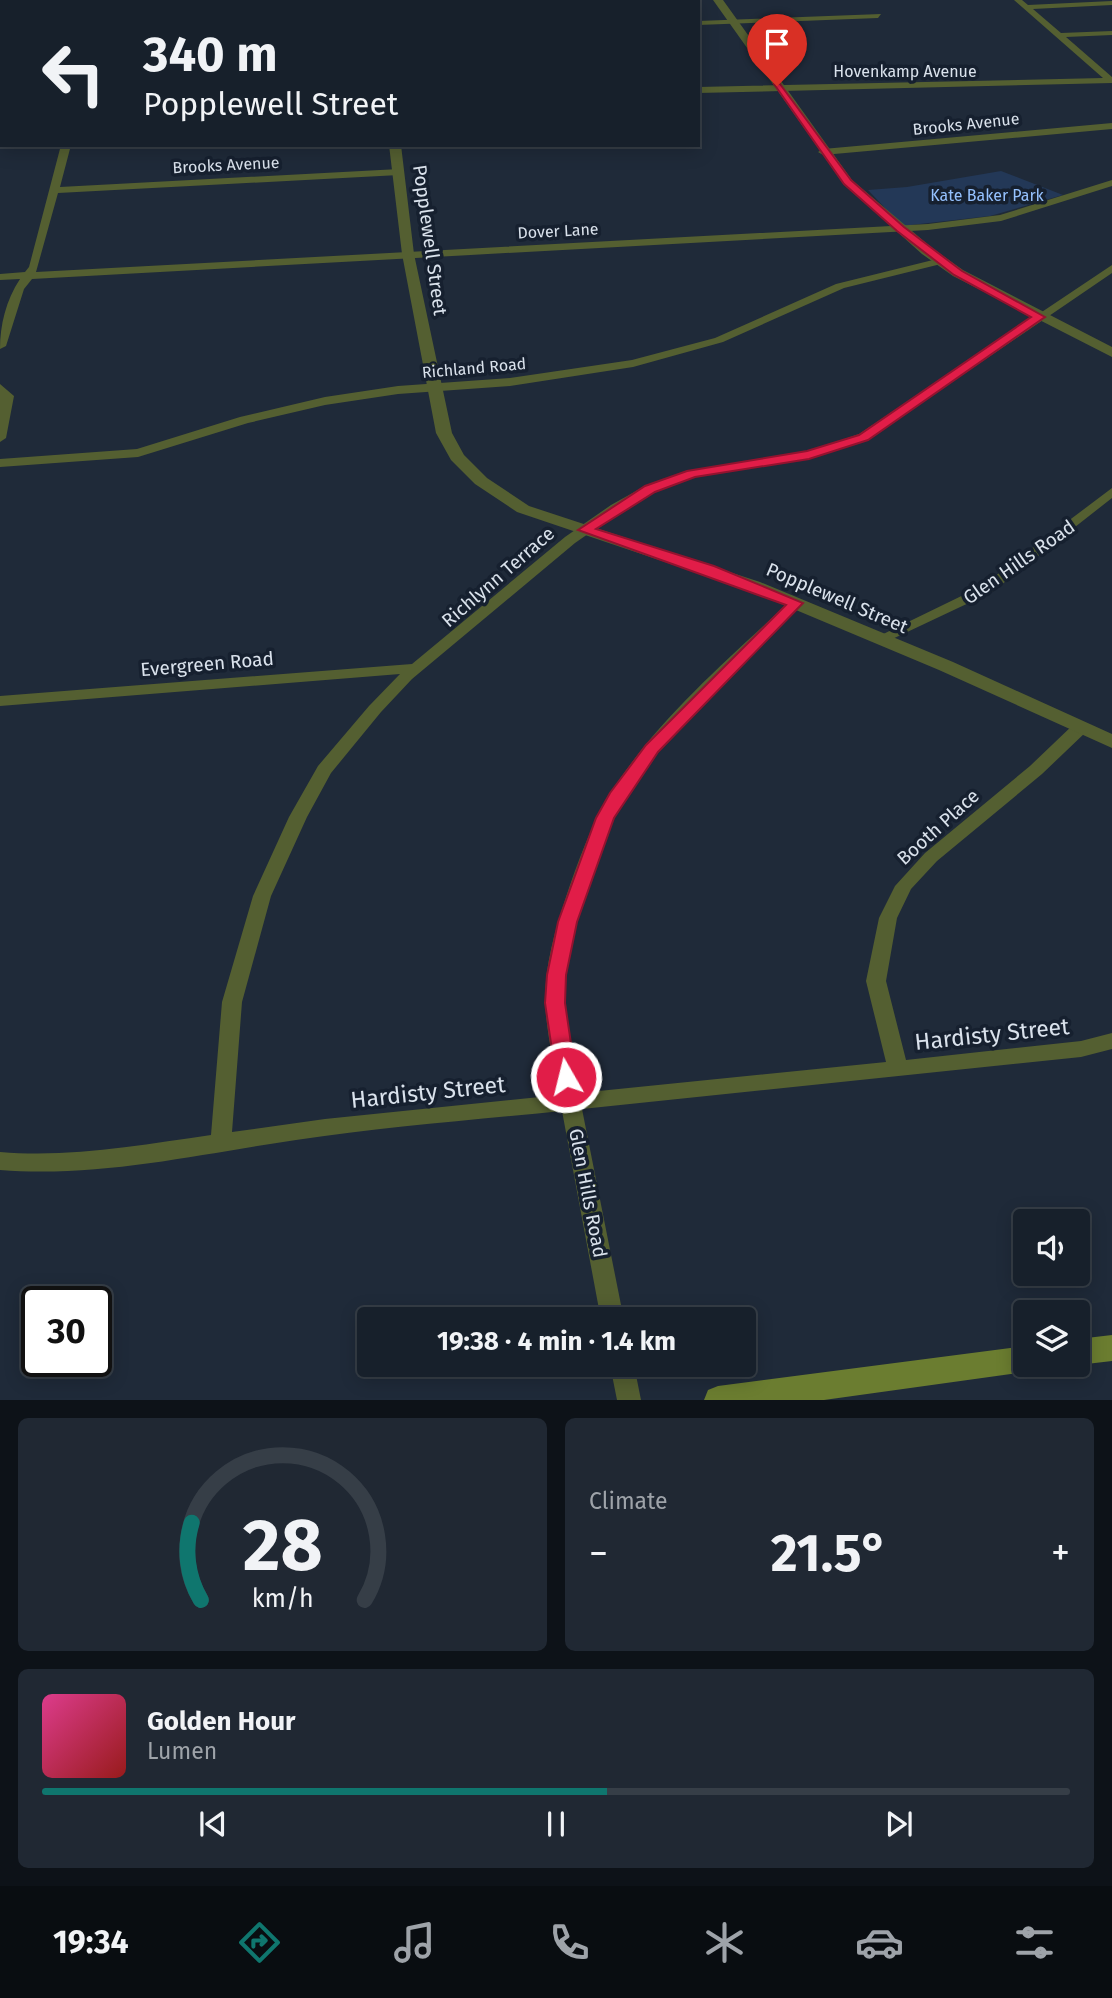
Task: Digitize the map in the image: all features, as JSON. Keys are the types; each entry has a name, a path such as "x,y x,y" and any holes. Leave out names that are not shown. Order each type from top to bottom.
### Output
{"main road":[{"path":"1090,1351 1112,1348"},
{"path":"718,1399 1013,1361"}],"street":[{"path":"718,0 823,152 848,182 941,261 1039,317 1112,353"},
{"path":"1018,0 1112,80"},
{"path":"1026,7 1112,3"},
{"path":"700,23 878,16"},
{"path":"1058,35 1112,33"},
{"name":"Hovenkamp Avenue","path":"700,90 777,86 927,87 1112,80"},
{"name":"Brooks Avenue","path":"823,152 1112,126"},
{"path":"0,346 19,289 34,267 65,147"},
{"name":"Popplewell Street","path":"395,147 408,254 444,433 457,457 481,481 523,509 709,569 796,603 1112,741"},
{"name":"Brooks Avenue","path":"54,190 399,172"},
{"name":"Dover Lane","path":"0,276 901,229 1001,218 1112,183"},
{"name":"Richland Road","path":"0,463 138,453 296,407 372,393 562,375 664,355 719,340 840,286 941,261"},
{"name":"Richlynn Terrace","path":"221,1144 225,1054 232,1002 262,896 298,817 324,770 374,709 418,668 585,530 650,489 692,474 809,455 863,437 1112,268"},
{"path":"0,388 8,396 9,403 0,438"},
{"name":"Glen Hills Road","path":"880,639 987,589 1112,492"},
{"name":"Glen Hills Road","path":"610,1307 570,1102 555,1003 556,975 567,922 605,818 652,748 706,690 796,603"},
{"name":"Evergreen Road","path":"0,701 418,668"},
{"name":"Booth Place","path":"898,1069 876,981 888,918 904,886 931,857 1036,770 1081,727"},
{"name":"Hardisty Street","path":"0,1161 37,1164 90,1161 325,1127 898,1069 1081,1049 1112,1041"},
{"path":"624,1377 629,1399"}],"green space":[{"name":"Kate Baker Park","path":"1001,171 1063,195 990,216 902,226 868,190 907,187"}],"route":[{"path":"566,1077 555,1003 556,975 567,922 605,818 652,748 706,690 796,603 709,569 585,530 650,489 692,474 709,469 809,455 863,437 1039,317 958,273 901,229 848,182 823,152 777,86"}]}
